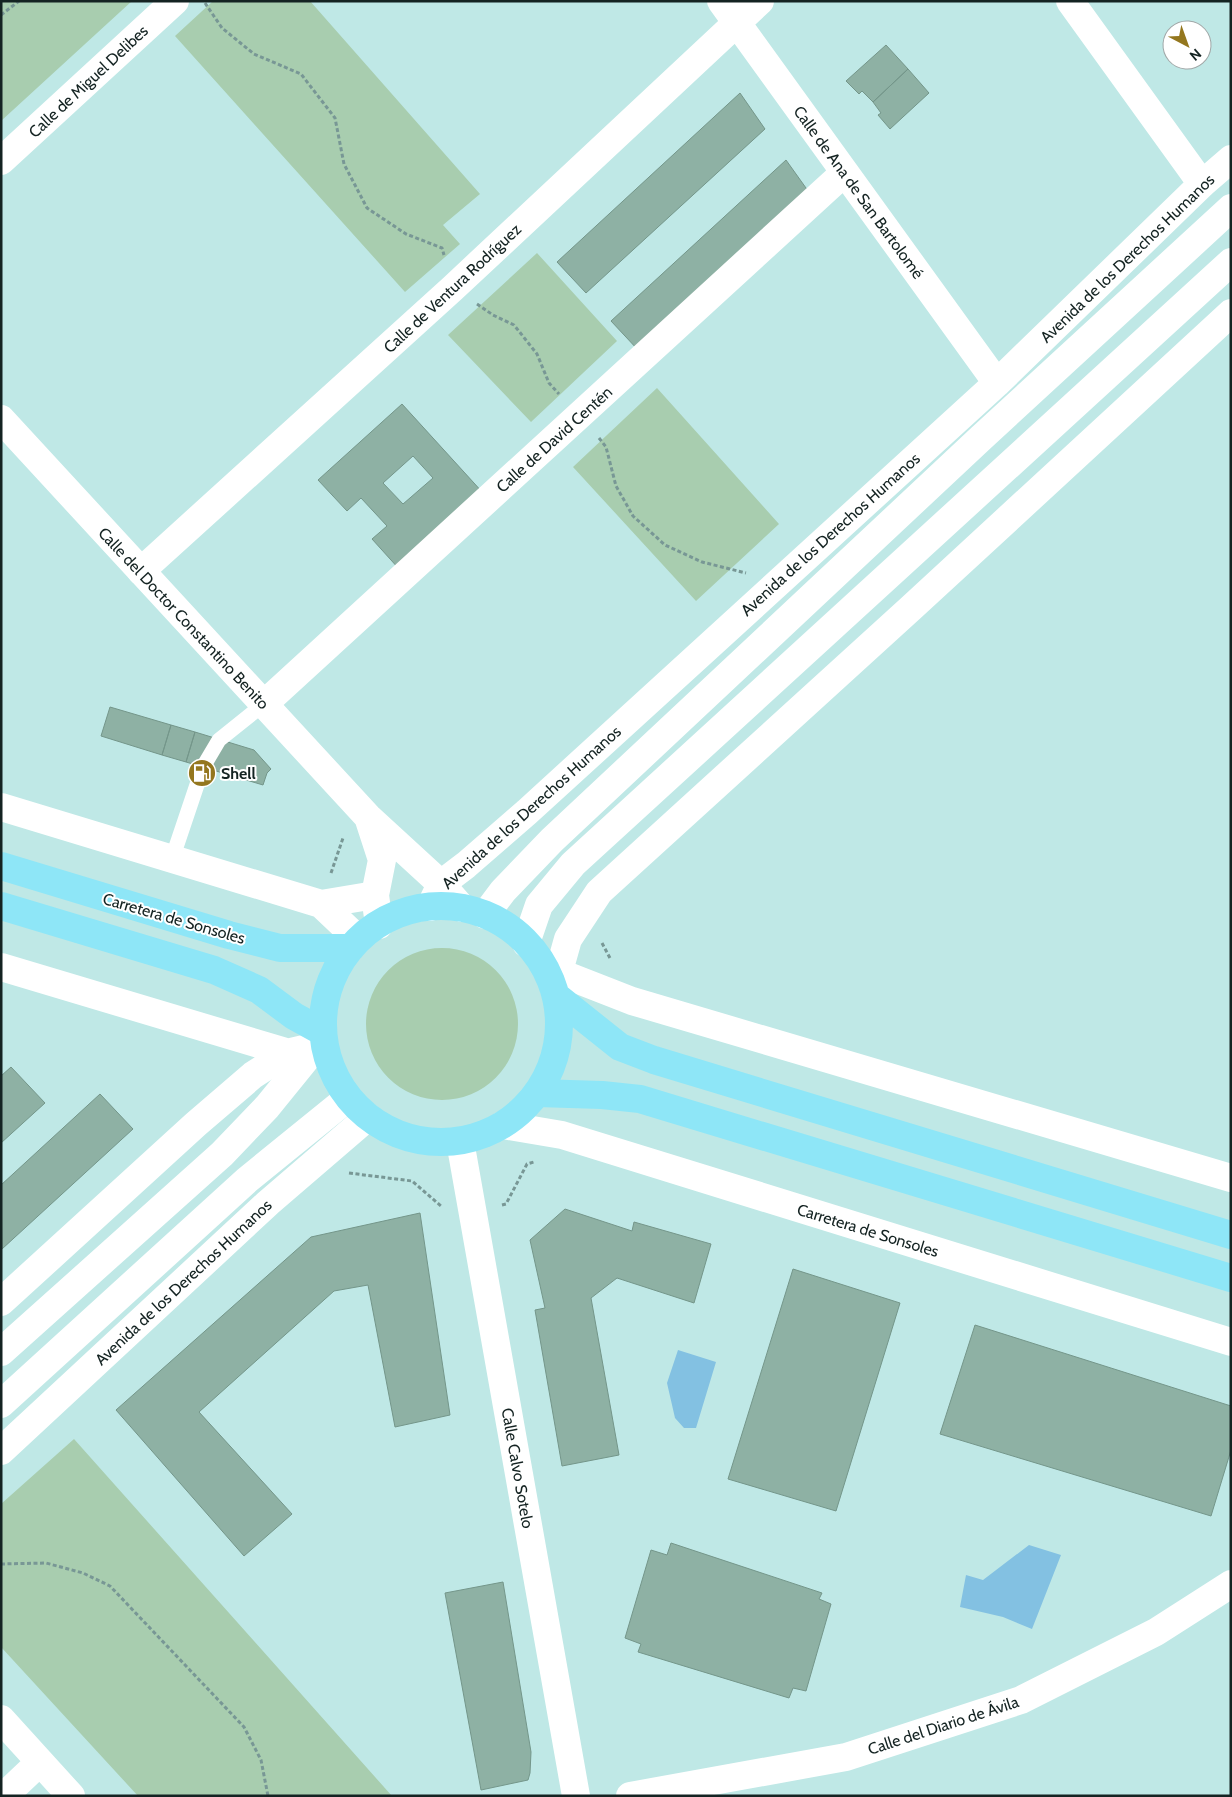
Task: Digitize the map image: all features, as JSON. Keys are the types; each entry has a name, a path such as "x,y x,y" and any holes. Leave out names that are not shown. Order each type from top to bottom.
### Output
{"highway":[{"name":"Carretera de Sonsoles","path":"1,866 229,935 280,948 363,937"},
{"path":"314,1048 334,974 363,937 398,914 436,896 505,924 536,954 554,981 620,1047 654,1060 1231,1235"},
{"path":"1,906 214,970 259,990 294,1016 348,1098 368,1117 396,1134 427,1142 460,1141 482,1135 503,1125 522,1110 537,1093 553,1061 559,1028 554,981"},
{"path":"537,1093 602,1095 640,1099 1231,1278"}],"street":[{"name":"Calle de Miguel Delibes","path":"1,161 175,1"},
{"name":"Calle de Ana de San Bartolomé","path":"721,1 844,174 997,383"},
{"name":"Calle de Ventura Rodríguez","path":"141,571 453,288 760,1"},
{"path":"1070,1 1202,184"},
{"name":"Avenida de los Derechos Humanos","path":"436,896 466,866 997,383 1202,184 1231,159"},
{"name":"Calle de David Centén","path":"264,704 844,174"},
{"name":"Avenida de los Derechos Humanos","path":"473,911 503,891 560,833 981,438 1231,208"},
{"path":"526,943 539,905 574,864 1231,262"},
{"path":"1231,313 912,608 599,892 568,939 554,981 590,983 632,1001 1231,1178"},
{"name":"Calle del Doctor Constantino Benito","path":"1,419 368,817 436,896"},
{"path":"1,807 321,904 363,937"},
{"name":"Calle del Doctor Constantino Benito","path":"363,937 375,895 382,860 368,817"},
{"path":"321,904 375,895"},
{"path":"568,939 590,983"},
{"path":"1,967 222,1032 314,1048"},
{"path":"222,1032 254,1075 267,1106"},
{"path":"1,1302 189,1131 254,1075 314,1048"},
{"path":"1,1352 222,1154 267,1106 314,1048"},
{"name":"Avenida de los Derechos Humanos","path":"1,1404 247,1180 348,1098"},
{"name":"Avenida de los Derechos Humanos","path":"1,1451 268,1203 368,1117"},
{"name":"Carretera de Sonsoles","path":"503,1125 562,1135 1231,1342"},
{"name":"Calle Calvo Sotelo","path":"460,1141 576,1796"},
{"name":"Calle del Diario de Ávila","path":"630,1796 846,1757 1021,1700 1156,1632 1231,1584"},
{"path":"1,1719 71,1796"},
{"path":"4,1796 40,1762"}],"lane":[{"path":"172,859 202,767 219,740 264,704"}],"path":[{"path":"1,15 18,1"},
{"path":"1,1564 46,1563 83,1573 110,1586 244,1727 261,1760 268,1796"}],"green space":[{"path":"1,1 132,1 1,121"},
{"path":"213,1 310,1 480,194 443,225 460,244 405,292 175,36"},
{"path":"537,253 617,341 531,422 448,335"},
{"path":"657,388 779,524 696,601 573,467"},
{"path":"442,948 471,954 496,970 512,995 518,1024 512,1053 496,1078 471,1094 442,1100 413,1094 388,1078 372,1053 366,1024 372,995 388,970 413,954"},
{"path":"74,1439 392,1796 138,1796 1,1647 1,1504"}],"water":[{"path":"678,1350 716,1362 696,1428 684,1428 675,1418 667,1383"},
{"path":"1029,1545 1061,1555 1032,1629 1003,1617 960,1607 966,1575 983,1580"}],"building":[{"path":"886,45 908,69 873,102 862,91 859,94 846,81"},
{"path":"908,69 929,93 890,129 878,115 881,113 873,102"},
{"path":"740,93 765,129 586,293 557,262"},
{"path":"786,160 811,195 639,351 611,321"},
{"path":"402,404 484,494 400,570 372,539 387,526 361,498 347,511 318,480","holes":["413,456 433,478 403,504 383,483"]},
{"path":"110,707 171,725 162,755 101,736"},
{"path":"171,725 195,732 186,762 162,755"},
{"path":"195,732 254,750 271,769 267,773 263,785 186,762"},
{"path":"11,1067 45,1103 1,1143 1,1076"},
{"path":"100,1094 133,1129 2,1249 1,1185"},
{"path":"565,1209 632,1231 634,1222 711,1244 694,1303 617,1278 591,1298 619,1455 562,1466 535,1310 545,1308 530,1240"},
{"path":"420,1213 450,1415 395,1427 368,1285 334,1291 199,1412 292,1514 244,1556 116,1410 311,1237"},
{"path":"793,1269 900,1303 836,1511 728,1479"},
{"path":"975,1325 1231,1406 1231,1450 1211,1516 940,1434"},
{"path":"671,1543 822,1593 819,1599 831,1604 806,1691 793,1688 789,1698 638,1652 641,1644 625,1638 651,1550 667,1555"},
{"path":"503,1582 531,1752 530,1773 528,1780 481,1790 445,1593"}],"place":[{"name":"Shell","path":"202,773"}]}
